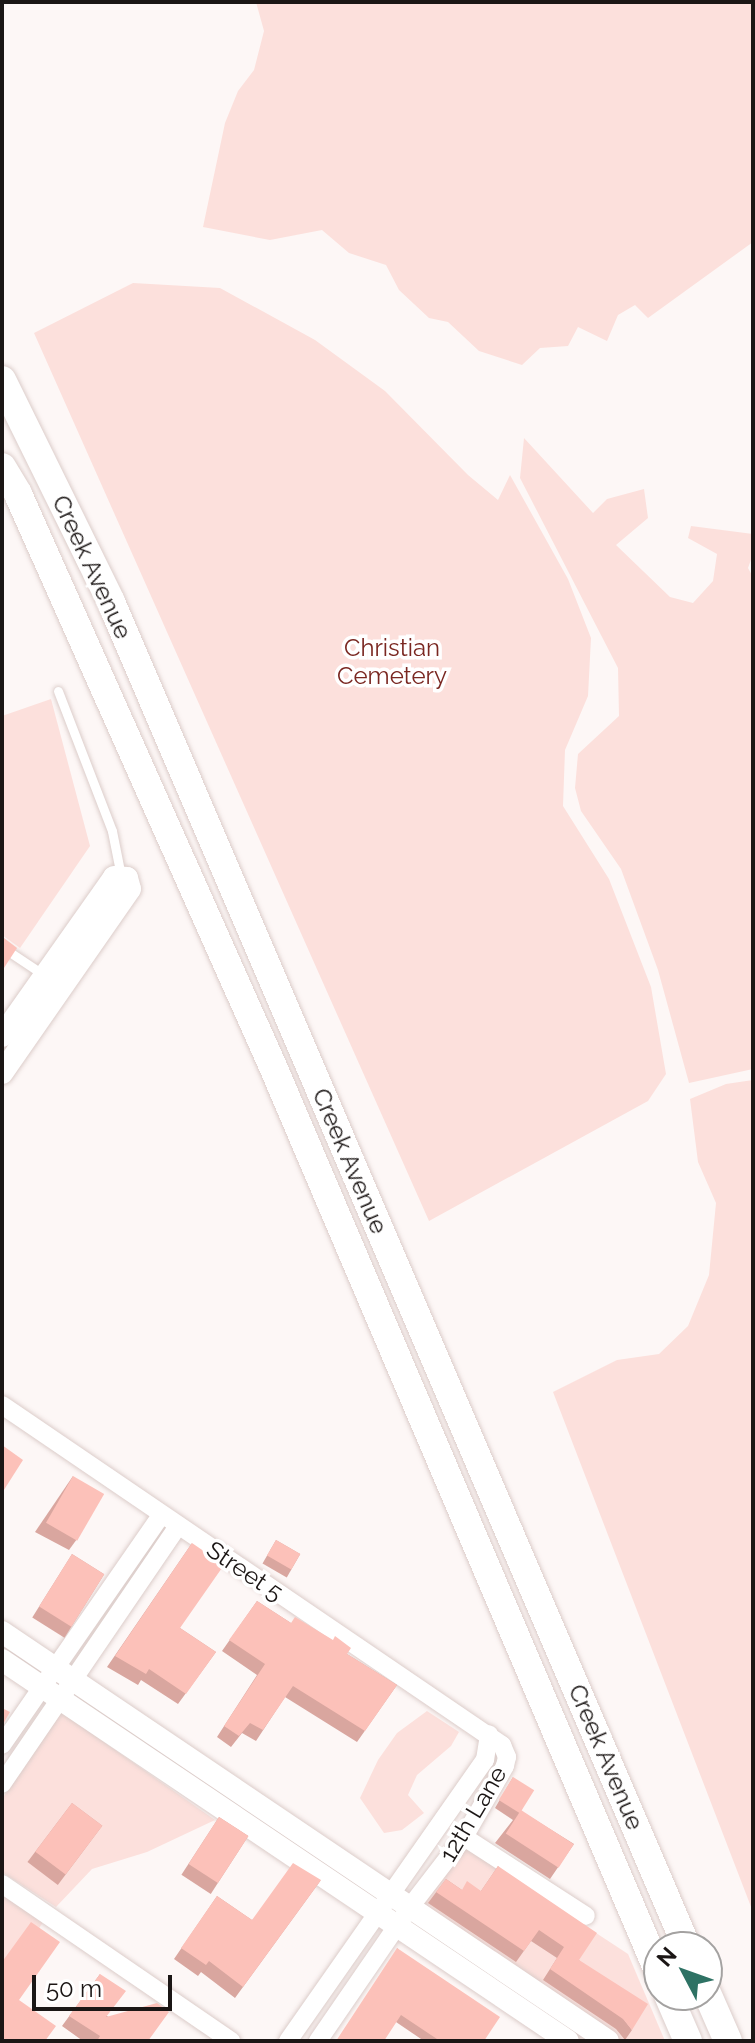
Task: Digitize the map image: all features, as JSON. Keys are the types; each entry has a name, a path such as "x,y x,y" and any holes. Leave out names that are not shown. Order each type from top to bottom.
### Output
{"main road":[{"name":"Creek Avenue","path":"2,380 111,602 680,1931"},
{"name":"Creek Avenue","path":"2,467 25,509 274,1069 643,1935"},
{"path":"675,2011 688,2041"},
{"path":"715,2011 728,2041"}],"street":[{"path":"2,1036 114,877 121,876 130,883 130,889 2,1073"},
{"name":"Street 5","path":"2,1405 489,1734"},
{"path":"2,1784 57,1683 161,1515"},
{"path":"2,1745 57,1683 178,1526"},
{"path":"2,1632 57,1683 378,1915 568,2041"},
{"path":"2,1660 57,1683 401,1901 608,2041"},
{"name":"12th Lane","path":"288,2041 378,1915 401,1901 464,1837 505,1766 502,1745 489,1734"},
{"name":"12th Lane","path":"318,2041 397,1928 401,1901 485,1760 489,1734"},
{"path":"464,1837 586,1916"},
{"path":"2,1884 231,2041"}],"lane":[{"path":"58,691 112,831 121,876"},
{"path":"2,947 44,975"}],"green space":[{"path":"256,2 753,2 753,242 648,318 635,305 618,315 607,341 578,327 568,346 540,348 522,365 479,351 448,322 429,318 399,290 386,265 349,253 322,230 270,240 203,227 225,123 238,91 254,70 264,31"},
{"name":"Christian Cemetery","path":"133,283 220,288 315,340 385,391 468,475 498,500 510,475 568,579 591,638 588,696 565,750 563,806 609,879 651,987 666,1074 648,1101 429,1221 34,333"},
{"path":"524,438 593,513 607,499 644,489 648,518 616,545 670,597 693,603 713,581 717,554 688,538 691,526 753,534 753,554 748,568 753,577 753,1069 689,1083 658,970 621,869 581,811 575,788 578,754 619,716 618,668 520,478"},
{"path":"51,699 90,846 20,948 2,935 2,716"},
{"path":"753,1080 753,1912 553,1392 617,1360 659,1354 688,1326 709,1275 716,1203 698,1162 690,1099 726,1084"},
{"path":"427,1711 459,1732 451,1746 417,1775 408,1795 424,1813 402,1830 384,1833 360,1798 378,1760 397,1733"},
{"path":"61,1712 215,1820 147,1852 92,1869 56,1907 2,1872 2,1799"},
{"path":"464,1846 628,1954 643,1989 643,2011 652,2011 665,2041 614,2041 420,1908"},
{"path":"2,1895 43,1922 2,1987"}],"building":[{"path":"4,938 17,948 2,971 2,942"},
{"path":"2,1445 23,1460 2,1493"},
{"path":"73,1476 104,1494 77,1541 46,1523"},
{"path":"276,1540 300,1554 291,1570 267,1556"},
{"path":"192,1543 224,1565 180,1628 216,1652 186,1694 149,1669 146,1674 115,1656"},
{"path":"72,1554 104,1574 71,1627 39,1607"},
{"path":"257,1601 291,1623 295,1617 333,1640 335,1636 351,1648 347,1654 397,1685 365,1731 293,1686 263,1730 250,1723 239,1736 224,1726 265,1664 229,1640"},
{"path":"2,1708 10,1712 2,1726"},
{"path":"513,1777 534,1790 520,1813 499,1800"},
{"path":"72,1803 102,1826 66,1875 35,1852"},
{"path":"521,1810 574,1844 559,1868 506,1833"},
{"path":"219,1817 248,1836 218,1883 189,1864"},
{"path":"293,1863 321,1880 243,1987 209,1961 206,1965 181,1948 217,1896 252,1920"},
{"path":"498,1866 597,1933 579,1960 643,2001 644,2011 632,2030 623,2019 550,1969 564,1947 539,1930 524,1951 436,1892 446,1879 462,1890 467,1881 481,1891"},
{"path":"31,1922 60,1942 19,2000 56,2026 45,2041 2,2041 2,1962"},
{"path":"397,1948 500,2017 484,2041 440,2041 401,2015 384,2041 336,2041"},
{"path":"100,1974 126,1991 106,2017 157,2003 169,2012 148,2041 97,2041 100,2036 69,2016"}]}
